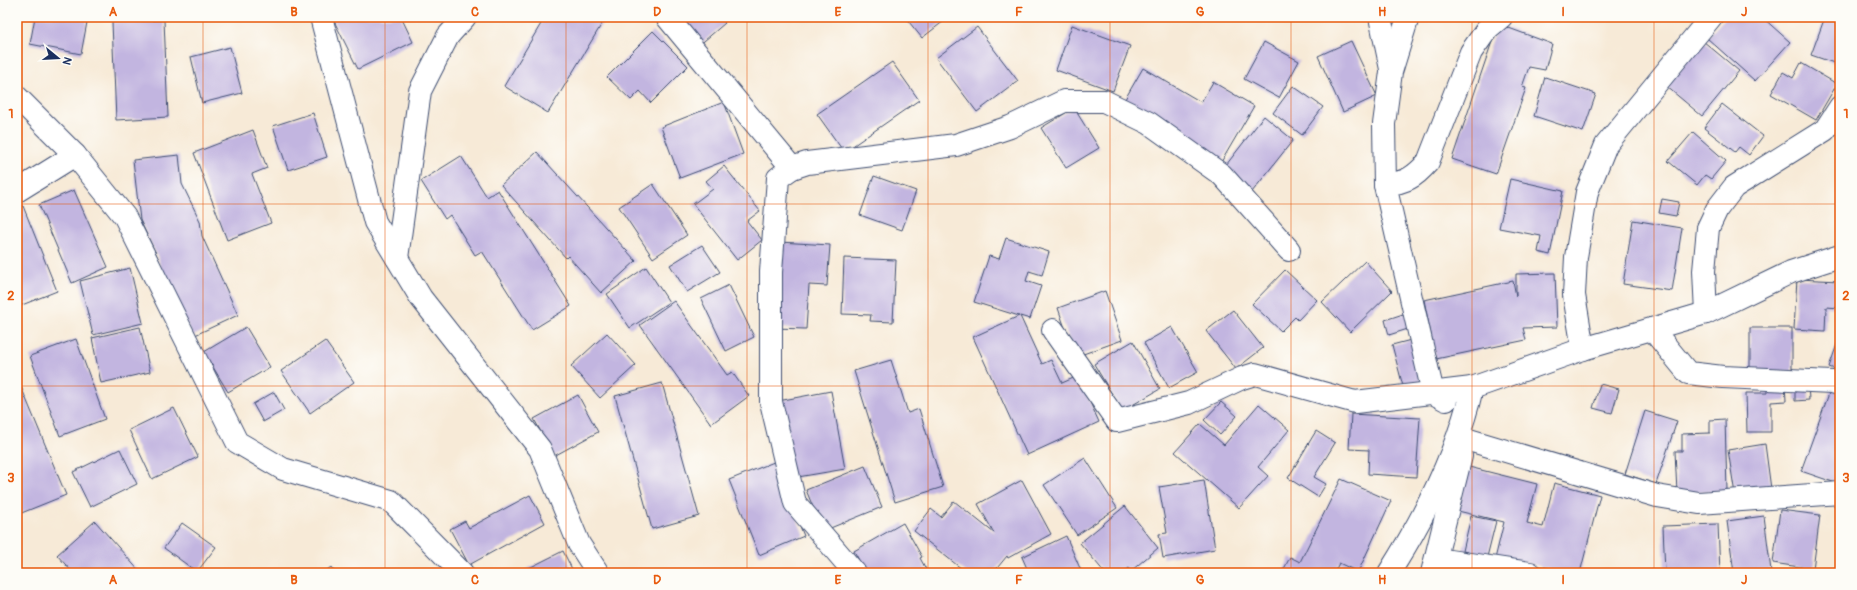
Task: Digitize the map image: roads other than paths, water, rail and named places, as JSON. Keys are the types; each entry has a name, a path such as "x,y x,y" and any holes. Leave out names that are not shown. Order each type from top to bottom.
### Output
{"street":[{"path":"321,17 375,222 421,298 540,449 579,544 598,573"},
{"path":"396,258 420,91 448,36 465,17"},
{"path":"667,17 792,168"},
{"path":"1380,17 1391,72"},
{"path":"1408,17 1391,72 1384,124 1385,185 1433,393"},
{"path":"1385,185 1401,183 1417,175 1428,162 1471,52 1488,28 1501,17"},
{"path":"1583,349 1574,294 1576,257 1586,192 1606,145 1711,17"},
{"path":"17,97 75,155 125,217 237,442 283,470 391,501 462,573"},
{"path":"855,573 795,503 771,402 770,272 778,178 792,168 807,163 956,145 1010,128 1064,101 1104,100 1149,123 1222,175 1289,250"},
{"path":"1706,313 1704,271 1708,228 1717,209 1734,187 1824,130 1840,107"},
{"path":"17,191 75,155"},
{"path":"1053,330 1117,421 1189,403 1242,378 1255,374 1355,402 1472,388 1583,349 1706,313 1791,272 1840,256"},
{"path":"1816,264 1840,272"},
{"path":"1652,330 1688,373 1723,377 1832,382 1840,384"},
{"path":"1472,388 1434,566 1530,573"},
{"path":"1433,393 1467,410"},
{"path":"1462,438 1657,496 1699,503 1840,494"},
{"path":"1389,573 1416,530 1462,438"}]}
